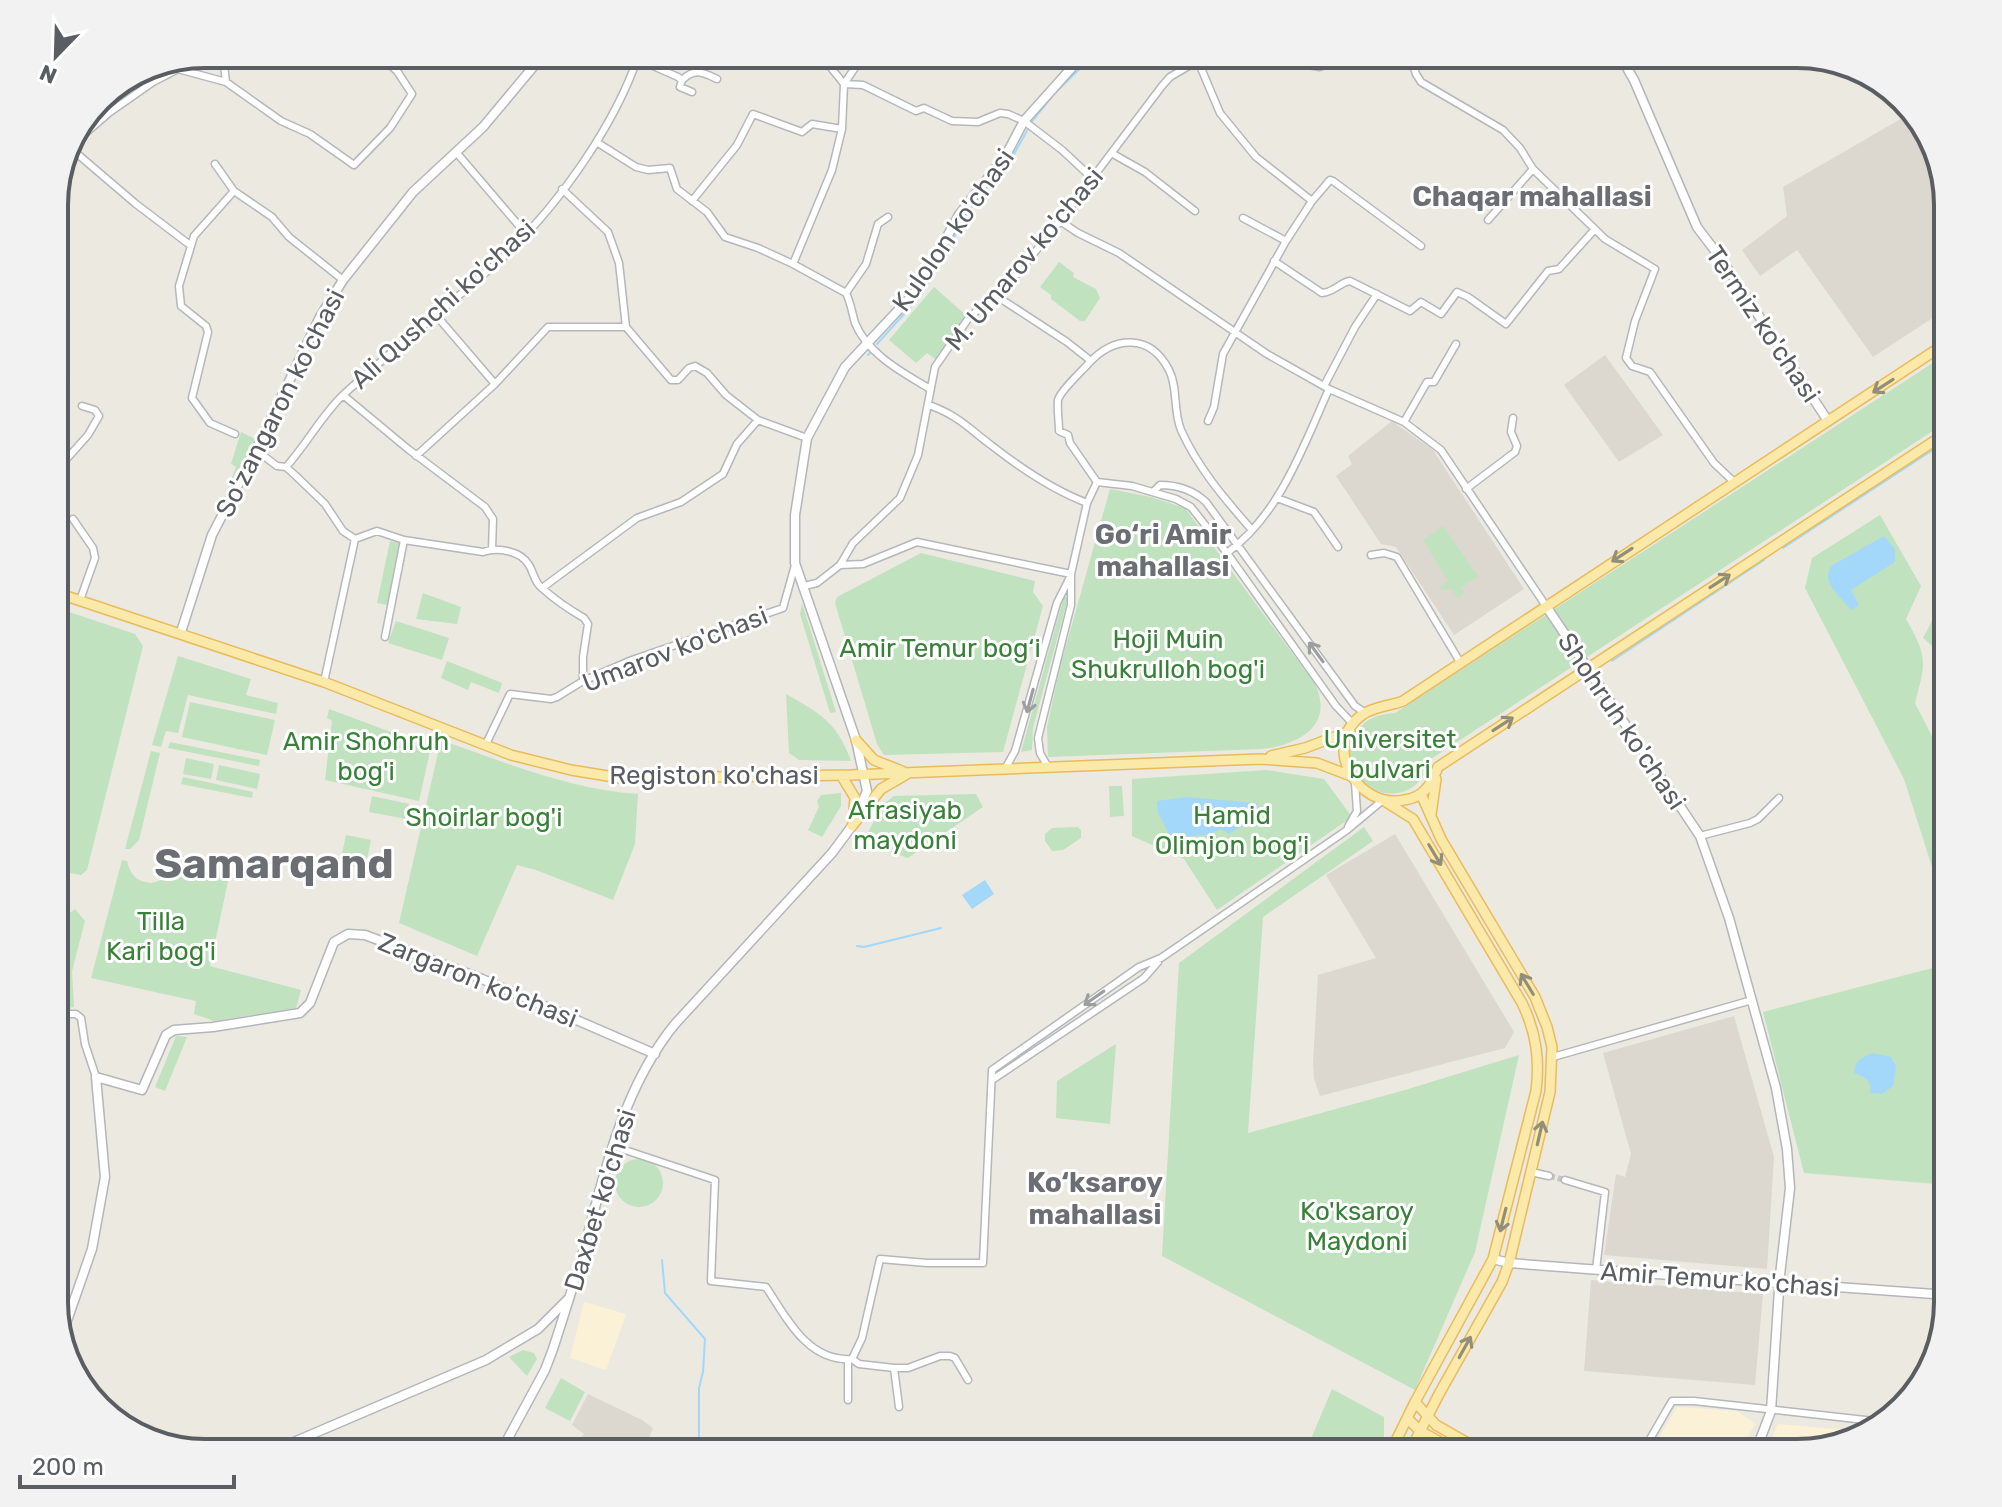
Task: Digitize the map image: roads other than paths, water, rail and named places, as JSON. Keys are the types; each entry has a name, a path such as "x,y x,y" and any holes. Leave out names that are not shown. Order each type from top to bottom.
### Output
{"main road":[{"name":"So'zangaron ko'chasi","path":"181,632 212,535 320,317 343,280 413,192 456,152 533,68"},
{"name":"Kulolon ko'chasi","path":"865,775 856,740 795,563 795,515 807,438 841,374 867,341 896,315 919,288 959,215 1073,68"},
{"name":"Termiz ko'chasi","path":"1627,68 1697,227 1828,421"},
{"path":"1353,780 1344,748 1351,728 1364,712 1403,701 1934,351"},
{"path":"1383,800 1402,801 1421,794 1438,767 1934,441"},
{"name":"Registon ko'chasi","path":"68,596 324,682 511,755 620,778 865,775 1260,759 1317,763 1353,780 1370,795 1413,819 1522,1003 1534,1033 1538,1062 1536,1091 1493,1259 1397,1439"},
{"name":"Shohruh ko'chasi","path":"1546,606 1700,836 1722,898 1776,1088 1787,1149 1790,1188 1779,1284 1771,1411 1760,1439"},
{"name":"Registon ko'chasi","path":"1260,759 1305,748 1351,728"},
{"path":"856,740 879,763 909,773"},
{"path":"1431,820 1438,767"},
{"path":"852,826 881,789 909,773"},
{"path":"841,775 850,786 856,802 852,826"},
{"name":"Daxbet ko'chasi","path":"508,1439 545,1370 571,1295 613,1146 632,1098 655,1054 675,1024 794,898 852,826 867,791 865,775"},
{"path":"1416,1439 1502,1282 1509,1263 1550,1092 1553,1057 1547,1027 1535,997 1431,820 1421,794"},
{"name":"Zargaron ko'chasi","path":"96,1077 142,1090 166,1035 174,1030 293,1015 304,1010 310,1003 331,947 337,939 348,934 376,937 471,974 655,1054"},
{"path":"69,1317 85,1274 105,1177 96,1077"},
{"name":"Amir Temur ko'chasi","path":"1493,1259 1596,1270 1934,1294"},
{"path":"300,1439 497,1354 538,1329 571,1295"},
{"path":"1415,1402 1444,1431 1459,1439"},
{"path":"1407,1418 1420,1431 1435,1439"}],"street":[{"path":"224,68 226,82"},
{"path":"183,70 226,82 281,121 310,134 354,165 390,128 412,94 394,68"},
{"name":"Ali Qushchi ko'chasi","path":"286,467 343,395 526,234 598,143 634,68"},
{"path":"660,68 682,80"},
{"path":"831,68 844,84 863,85 916,111 924,108 952,121 978,122 1000,113 1028,124 1093,179"},
{"path":"793,264 832,170 842,129 844,84 855,68"},
{"name":"M. Umarov ko'chasi","path":"804,586 817,583 840,565 853,543 900,498 918,455 935,367 968,319 1017,274 1113,154 1162,86 1186,68"},
{"path":"1201,68 1220,113 1256,157 1312,201"},
{"path":"1414,68 1421,82 1503,130 1520,148 1533,169 1605,239 1655,269 1631,333 1626,358 1632,366 1650,372 1714,463 1734,482"},
{"path":"692,92 680,87 682,80 692,71 717,79"},
{"path":"93,126 153,82 171,73"},
{"path":"692,201 737,145 753,114 802,132 812,124 842,129"},
{"path":"598,143 636,167 648,170 670,168 677,189 707,212 725,237 793,264 846,293 856,325 867,341 896,369 930,389"},
{"path":"456,152 526,234"},
{"path":"1113,154 1145,172 1195,211"},
{"path":"78,155 190,245"},
{"path":"215,164 234,191 272,217 289,237 343,280"},
{"path":"1488,220 1533,169"},
{"path":"1208,421 1214,407 1223,354 1286,241 1330,180 1421,246"},
{"path":"562,189 608,232 619,263 626,327 671,380 678,380 691,366 700,368 726,395 758,420 807,438"},
{"path":"234,191 212,214 190,245 179,286 181,306 206,326 208,332 192,398 210,423 235,434"},
{"path":"846,293 866,264 878,224 888,217"},
{"path":"1243,218 1286,241"},
{"name":"Shohruh ko'chasi","path":"1060,221 1119,253 1267,354 1327,388 1404,422 1441,450 1546,606"},
{"path":"1274,261 1322,293 1336,290 1346,281 1410,311 1421,302 1441,314 1457,292 1506,324 1548,271 1559,269 1595,229"},
{"path":"1227,553 1239,544 1287,482 1355,327 1377,294"},
{"path":"995,295 1091,361"},
{"path":"435,314 495,384"},
{"path":"416,456 495,384 548,327 626,327"},
{"path":"1097,482 1070,443 1068,435 1059,431 1058,400 1061,392 1091,361 1113,344 1142,343 1169,368 1180,427 1209,482 1251,529"},
{"path":"1404,422 1427,382 1434,382 1456,344"},
{"path":"343,395 416,456 485,507 493,519 492,549"},
{"path":"929,405 955,415 991,445 1046,482 1087,503"},
{"path":"68,457 88,435 99,416 95,410 82,406"},
{"path":"1466,489 1515,452 1517,446 1511,432 1513,418"},
{"path":"542,588 637,518 681,502 723,474 737,444 758,420"},
{"path":"256,450 277,466 286,467 325,504 343,531 355,539"},
{"path":"1097,482 1153,492 1191,507 1351,728"},
{"path":"1048,767 1040,753 1038,738 1071,605 1071,574 1087,503 1097,482"},
{"path":"1153,492 1160,485 1192,491 1206,502 1355,706 1364,712"},
{"path":"1277,498 1314,512 1338,547"},
{"path":"73,519 93,548 95,558 80,600"},
{"path":"355,539 377,531 404,540 483,552 492,549 524,558 542,588 588,624 583,681"},
{"path":"324,682 355,539"},
{"path":"385,637 404,540"},
{"path":"840,565 863,564 917,542 1071,574"},
{"path":"1371,555 1384,553 1397,557 1460,662"},
{"name":"Umarov ko'chasi","path":"486,744 510,694 551,699 632,660 783,608 795,563"},
{"path":"1005,769 1015,751 1057,603 1071,574"},
{"path":"1347,830 1357,811 1353,780"},
{"path":"1700,836 1750,823 1779,798"},
{"path":"848,1400 850,1360 862,1338 880,1259 983,1263 992,1070 1139,967 1161,958 1347,830 1383,800"},
{"path":"992,1080 1144,978 1161,958"},
{"path":"1553,1057 1752,1000"},
{"path":"68,1014 81,1018 85,1044 96,1077"},
{"path":"613,1146 715,1180 711,1281 766,1287 803,1340 821,1354 859,1364 894,1368 908,1368 940,1356 950,1356 955,1358 968,1380"},
{"path":"1531,1172 1549,1176"},
{"path":"1565,1180 1605,1192 1596,1270"},
{"path":"894,1368 899,1407"},
{"path":"1650,1439 1672,1401 1866,1420"}],"water":[{"path":"1884,536 1895,549 1895,562 1851,590 1859,605 1851,610 1830,584 1831,566"},
{"path":"1186,797 1257,803 1261,814 1229,834 1221,829 1206,835 1189,836 1177,849 1158,813 1157,801"},
{"path":"985,880 994,894 972,909 962,895"},
{"path":"1873,1053 1891,1057 1896,1066 1893,1086 1882,1094 1870,1093 1867,1080 1854,1073 1859,1060"}],"waterway":[{"path":"1031,123 1081,68"},
{"path":"877,344 922,294 967,214 1014,154 1028,129"},
{"path":"1783,548 1934,449"},
{"path":"1612,661 1764,560"},
{"path":"857,946 864,947 941,928"},
{"path":"662,1260 665,1293 705,1339 699,1388 699,1439"}],"tunnel":[{"path":"1549,1176 1565,1180"}],"district":[{"name":"Chaqar mahallasi","path":"1532,196"},
{"name":"Go‘ri Amir mahallasi","path":"1163,550"},
{"name":"Samarqand","path":"274,863"},
{"name":"Ko‘ksaroy mahallasi","path":"1095,1198"}],"park label":[{"name":"Amir Temur bog‘i","path":"940,648"},
{"name":"Hoji Muin Shukrulloh bog'i","path":"1168,654"},
{"name":"Universitet bulvari","path":"1390,754"},
{"name":"Amir Shohruh bog'i","path":"366,756"},
{"name":"Shoirlar bog'i","path":"484,817"},
{"name":"Afrasiyab maydoni","path":"905,825"},
{"name":"Hamid Olimjon bog'i","path":"1232,830"},
{"name":"Tilla Kari bog'i","path":"161,936"},
{"name":"Ko'ksaroy Maydoni","path":"1357,1226"}]}
